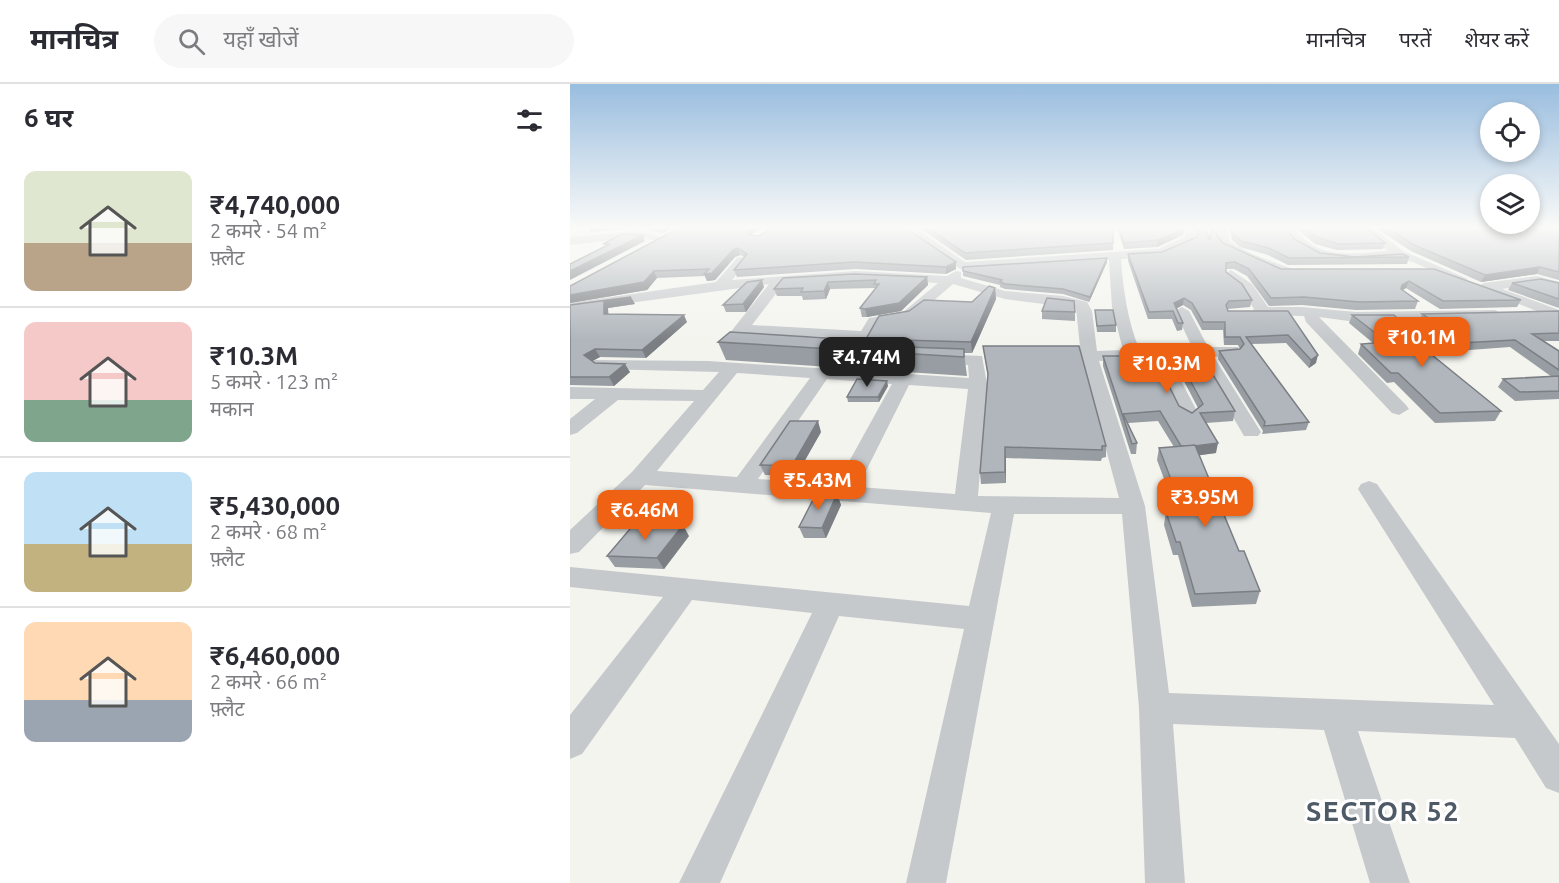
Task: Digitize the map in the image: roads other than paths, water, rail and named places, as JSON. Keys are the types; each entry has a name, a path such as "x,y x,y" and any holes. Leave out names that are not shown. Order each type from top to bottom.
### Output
{"street":[{"path":"721,284 737,265"},
{"path":"892,355 860,357 856,353 874,321 906,317 952,280 962,266 971,265"},
{"path":"1115,265 1125,335 1133,355"},
{"path":"1274,265 1285,271 1313,272"},
{"path":"1346,265 1355,272"},
{"path":"1424,265 1556,314"},
{"path":"1407,272 1435,270"},
{"path":"570,307 721,284 855,274 952,280 976,284 1003,295 1082,305 1085,310 1089,356 1133,506 1155,708 1165,883"},
{"path":"1231,274 1246,287 1263,311"},
{"path":"708,366 742,329 780,279"},
{"path":"1484,287 1537,280 1559,286"},
{"path":"1416,300 1434,314"},
{"path":"1182,311 1202,352 1251,432"},
{"path":"1243,313 1263,311 1356,317 1434,314 1556,314"},
{"path":"1312,313 1311,319 1399,409"},
{"path":"1394,315 1422,337 1444,349"},
{"path":"742,329 855,334"},
{"path":"1089,356 1232,351"},
{"path":"1158,354 1189,415"},
{"path":"918,359 976,360 978,384 966,503"},
{"path":"600,364 708,366 978,384"},
{"path":"570,545 640,477 732,368"},
{"path":"742,486 822,374"},
{"path":"843,494 903,379"},
{"path":"570,393 708,396"},
{"path":"570,429 613,394"},
{"path":"640,477 1004,506 1133,506"},
{"path":"1369,489 1559,775"},
{"path":"926,883 1004,506"},
{"path":"570,577 684,591 831,603 981,619"},
{"path":"570,741 684,591"},
{"path":"699,883 831,603"},
{"path":"1155,708 1524,722"},
{"path":"1336,716 1390,883"}],"district":[{"name":"SECTOR 52","path":"1383,812"}]}
